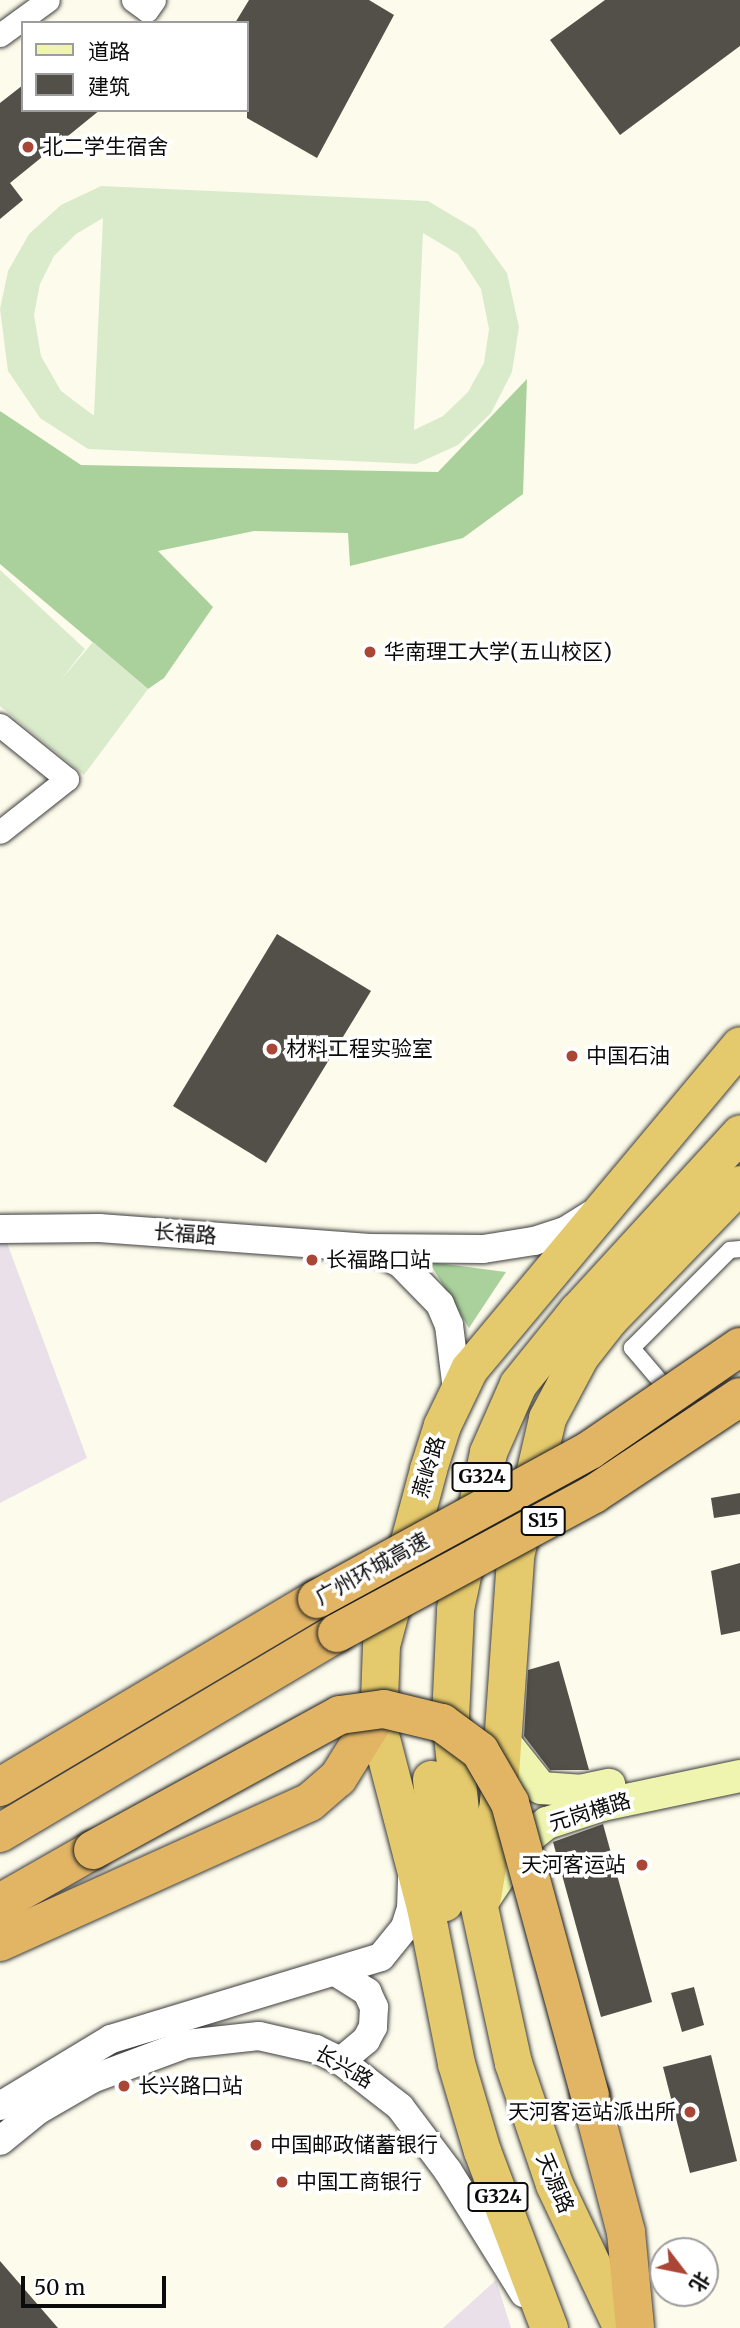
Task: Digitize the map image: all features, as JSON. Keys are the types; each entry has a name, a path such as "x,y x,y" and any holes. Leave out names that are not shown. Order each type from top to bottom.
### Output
{"highway":[{"name":"燕岭路","path":"456,2063 408,1834 377,1715 386,1621 428,1469 457,1390 516,1308 740,1045"},
{"name":"G324","path":"479,1908 457,1787 451,1661 461,1573 492,1441 518,1384 540,1353 740,1133"},
{"name":"G324","path":"479,1908 493,1846 503,1740 514,1556 531,1470 547,1418 580,1356 609,1320 740,1184"},
{"path":"456,2063 428,1738 430,1615 468,1434 489,1369 516,1308"},
{"name":"广州环城高速","path":"0,1787 317,1599 590,1450 740,1347"},
{"name":"广州环城高速","path":"0,1833 337,1633 594,1494 740,1397"},
{"path":"0,1903 340,1715 401,1710 442,1723 480,1751 510,1803 626,2232 635,2328"},
{"path":"0,1942 310,1802 352,1759 377,1715"},
{"name":"天源路","path":"479,1908 523,2101 554,2184 622,2328"},
{"name":"G324","path":"456,2063 482,2151 547,2328"}],"main road":[{"name":"元岗横路","path":"503,1740 541,1788 583,1800 740,1776"},
{"name":"元岗横路","path":"479,1908 500,1872 534,1832 583,1800 740,1754"}],"street":[{"path":"0,35 48,0"},
{"path":"133,0 147,10 155,0"},
{"path":"0,725 67,779 0,832"},
{"name":"长福路","path":"0,1229 99,1228 369,1248 509,1247 565,1231 600,1210"},
{"name":"长福路","path":"369,1248 400,1263 440,1304 449,1325 457,1390"},
{"path":"740,1250 730,1250 632,1348 683,1408 740,1411"},
{"path":"0,2106 111,2039 337,1973 381,1957 405,1927 413,1891 408,1834"},
{"path":"337,1973 366,1992 374,2007 373,2027 366,2040 341,2061"},
{"name":"长兴路","path":"0,2141 37,2111 92,2079 186,2044 259,2036 316,2049 341,2061 380,2089 425,2137 547,2328"}],"shaded area":[{"path":"6,1240 87,1458 0,1503 0,1242"},
{"path":"496,2280 511,2328 443,2328"}],"green space":[{"path":"101,186 428,201 475,229 507,273 519,327 512,372 491,413 458,445 416,464 88,449 40,418 8,371 0,309 8,271 29,234 61,205","holes":["103,218 94,415 93,415 61,391 41,356 34,315 40,284 54,256 76,234","423,233 458,254 481,289 489,329 484,363 468,392 443,416 414,430"]},
{"path":"527,379 523,494 463,538 350,566 348,533 254,531 158,551 213,607 164,678 148,689 0,564 0,411 81,465 438,472"},
{"path":"0,570 85,649 60,681 93,642 148,689 84,775 0,706"},
{"path":"429,1262 506,1272 469,1328"}],"building":[{"path":"249,0 369,0 394,15 317,158 247,118 248,21 236,21"},
{"path":"605,0 740,0 740,46 620,135 550,40"},
{"name":"北二学生宿舍","path":"21,87 21,112 98,112 10,183 23,200 0,219 0,103"},
{"name":"材料工程实验室","path":"277,934 371,991 266,1163 173,1106"},
{"path":"740,1493 740,1514 714,1518 711,1498"},
{"path":"740,1563 740,1631 721,1635 711,1571"},
{"path":"559,1661 589,1770 550,1770 524,1736 528,1670"},
{"path":"603,1824 652,2002 601,2017 553,1842"},
{"path":"694,1987 704,2025 682,2032 671,1993"},
{"path":"711,2055 737,2161 690,2173 663,2067"},
{"path":"0,2261 58,2328 0,2328"}],"place":[{"name":"北二学生宿舍","path":"28,147"},
{"name":"华南理工大学(五山校区)","path":"370,652"},
{"name":"材料工程实验室","path":"272,1049"},
{"name":"中国石油","path":"572,1056"},
{"name":"长福路口站","path":"312,1260"},
{"name":"天河客运站","path":"642,1865"},
{"name":"长兴路口站","path":"124,2086"},
{"name":"天河客运站派出所","path":"690,2112"},
{"name":"中国邮政储蓄银行","path":"256,2145"},
{"name":"中国工商银行","path":"282,2182"}]}
